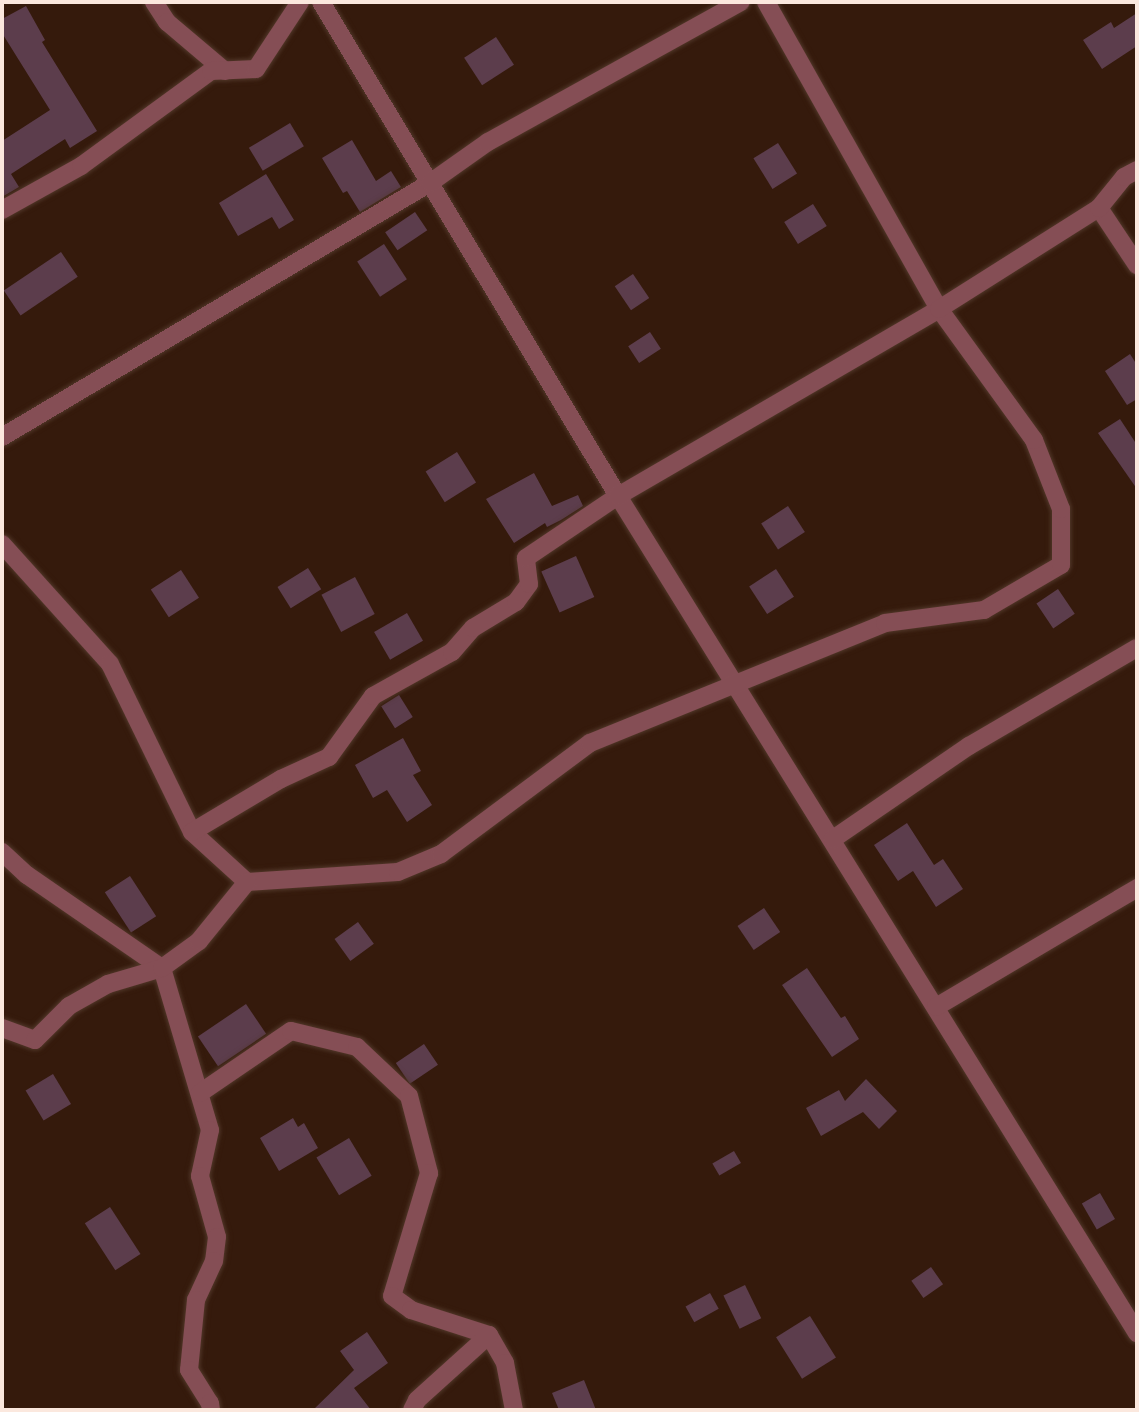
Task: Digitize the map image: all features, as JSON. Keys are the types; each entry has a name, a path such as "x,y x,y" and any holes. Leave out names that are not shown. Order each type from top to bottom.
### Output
{"street":[{"path":"154,2 167,22 225,71"},
{"path":"2,209 81,166 211,71 256,69 300,2"},
{"path":"321,2 618,496 1137,1333"},
{"path":"2,437 430,183 488,142 741,2"},
{"path":"2,544 110,664 191,832 247,882 398,872 441,853 590,743 885,623 984,610 1061,565 1061,509 1034,440 939,309 766,2"},
{"path":"191,832 281,779 329,757 373,696 452,652 473,628 516,602 529,584 526,558 618,496 939,309 1099,208 1124,177 1137,170"},
{"path":"1099,208 1137,265"},
{"path":"833,839 969,746 1137,648"},
{"path":"2,852 27,875 162,968 209,1130 201,1176 217,1237 214,1261 196,1300 189,1370 210,1403 211,1410"},
{"path":"2,1028 35,1041 69,1006 88,995 108,984 162,968 199,941 247,882"},
{"path":"936,1007 1137,888"},
{"path":"200,1093 291,1031 358,1047 409,1096 429,1173 392,1296 411,1310 489,1335 505,1363 514,1410"},
{"path":"412,1410 417,1400 489,1335"}],"building":[{"path":"26,6 45,40 42,42 97,131 70,148 65,139 11,174 19,187 2,197 2,141 50,110 2,33 2,19"},
{"path":"1137,13 1137,46 1102,69 1083,40 1111,22 1114,28"},
{"path":"496,37 514,65 482,85 464,58"},
{"path":"290,123 304,146 263,171 249,148"},
{"path":"352,140 376,181 391,171 401,187 360,212 347,191 343,193 322,158"},
{"path":"778,143 797,174 772,189 753,158"},
{"path":"266,174 294,220 279,229 272,217 238,236 219,203"},
{"path":"813,204 827,226 798,244 784,222"},
{"path":"415,212 427,230 397,250 385,232"},
{"path":"384,244 407,279 380,297 357,261"},
{"path":"61,252 78,277 21,315 4,291"},
{"path":"633,274 649,298 631,310 615,286"},
{"path":"650,332 661,349 639,363 628,346"},
{"path":"1130,354 1137,365 1137,399 1127,405 1105,371"},
{"path":"1120,419 1137,445 1137,489 1098,433"},
{"path":"457,452 476,483 445,502 426,472"},
{"path":"534,473 552,506 578,495 583,506 547,527 545,523 514,543 486,499"},
{"path":"788,506 805,532 778,549 761,523"},
{"path":"576,556 594,597 560,613 541,571"},
{"path":"308,568 321,589 291,608 277,587"},
{"path":"776,569 794,597 767,614 749,586"},
{"path":"181,570 199,598 169,617 151,590"},
{"path":"355,577 375,614 341,632 321,595"},
{"path":"1058,589 1075,614 1053,628 1036,604"},
{"path":"407,613 423,641 390,660 374,632"},
{"path":"399,695 413,717 395,728 381,706"},
{"path":"403,738 421,771 413,775 432,805 407,822 387,790 373,798 355,765"},
{"path":"907,823 934,865 943,859 963,889 936,907 913,871 898,881 874,845"},
{"path":"130,876 156,916 131,933 105,892"},
{"path":"764,908 780,932 754,950 737,926"},
{"path":"358,922 374,944 350,961 335,939"},
{"path":"807,968 841,1018 845,1016 859,1039 832,1057 782,985"},
{"path":"246,1004 266,1034 218,1066 198,1036"},
{"path":"424,1044 438,1065 410,1084 396,1063"},
{"path":"53,1074 71,1104 44,1120 26,1090"},
{"path":"866,1079 897,1111 879,1129 863,1112 821,1136 806,1108 839,1090 845,1101"},
{"path":"293,1118 298,1127 304,1123 318,1148 279,1171 260,1138"},
{"path":"349,1138 372,1176 339,1195 316,1158"},
{"path":"734,1151 741,1163 719,1176 712,1164"},
{"path":"1100,1193 1115,1219 1097,1229 1082,1204"},
{"path":"110,1207 140,1254 115,1270 85,1223"},
{"path":"931,1267 943,1284 923,1298 911,1281"},
{"path":"745,1285 761,1318 740,1329 723,1296"},
{"path":"710,1293 719,1309 694,1322 686,1307"},
{"path":"810,1316 836,1358 802,1379 776,1337"},
{"path":"367,1332 388,1363 354,1388 371,1410 313,1410 354,1370 340,1351"},
{"path":"584,1380 596,1410 559,1410 552,1393"}]}
